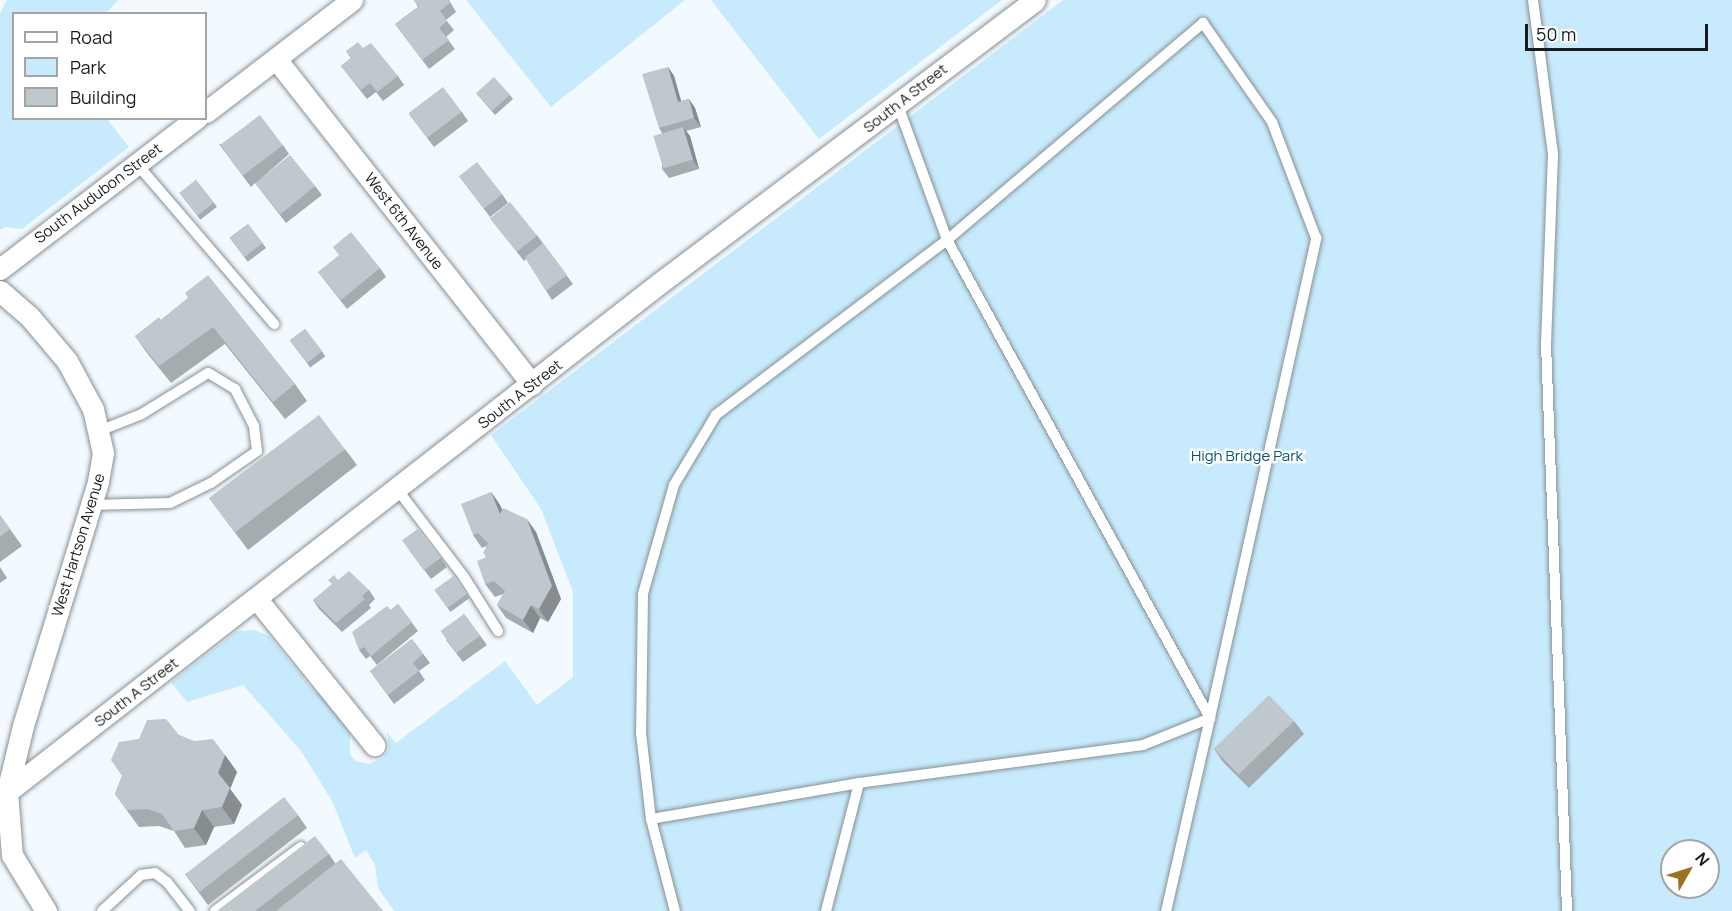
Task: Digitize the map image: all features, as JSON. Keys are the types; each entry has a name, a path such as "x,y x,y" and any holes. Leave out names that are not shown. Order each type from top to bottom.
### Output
{"street":[{"path":"207,111 352,0"},
{"name":"South A Street","path":"6,805 256,598 897,103 1035,0"},
{"name":"West 6th Avenue","path":"276,59 532,384"},
{"name":"South Audubon Street","path":"0,269 194,120"},
{"name":"West Hartson Avenue","path":"0,291 29,316 67,361 82,386 99,431 102,461 91,505 23,726 6,805 12,855 45,911"},
{"path":"256,598 374,745"}],"lane":[{"path":"1533,0 1553,154 1546,343 1567,911"},
{"path":"675,911 651,819 640,733 643,594 674,485 716,415 947,240 1203,23 1272,122 1316,238 1166,911"},
{"path":"897,103 947,240 1210,718"},
{"path":"137,164 274,324"},
{"path":"91,505 170,503 211,483 257,451 254,426 235,389 208,373 142,414 99,431"},
{"path":"397,489 464,577 498,631"},
{"path":"651,819 859,783 1143,745 1210,718"},
{"path":"826,911 859,783"},
{"path":"215,911 311,840"},
{"path":"102,911 141,875 154,873 167,882 190,911"}],"green space":[{"path":"7,0 118,0 107,12 12,12 12,120 108,120 129,147 22,229 5,227 0,230 0,13"},
{"path":"466,0 685,0 551,107"},
{"path":"711,0 1002,0 819,139"},
{"name":"High Bridge Park","path":"1063,0 1732,0 1732,911 394,911 378,888 375,865 366,850 355,858 332,801 301,751 243,685 187,702 171,682 237,631 254,630 269,636 315,692 332,699 350,724 350,754 355,761 369,764 383,758 389,749 387,732 396,743 505,661 537,705 573,677 573,592 541,509 491,435"}],"building":[{"path":"414,0 448,0 450,3 440,11 447,21 439,28 449,40 422,60 395,24 419,7"},
{"path":"358,42 363,48 371,43 398,76 377,92 370,83 361,90 341,66 351,58 346,51"},
{"path":"668,67 678,102 689,99 694,118 659,128 642,74"},
{"path":"494,77 510,95 492,111 476,93"},
{"path":"443,87 462,112 427,138 409,113"},
{"path":"260,115 283,145 243,175 220,145"},
{"path":"683,127 693,160 663,169 653,136"},
{"path":"290,155 315,186 280,214 255,183"},
{"path":"477,162 502,194 484,208 459,176"},
{"path":"196,180 214,203 197,216 179,193"},
{"path":"510,202 537,235 517,252 490,218"},
{"path":"248,224 263,243 245,257 230,238"},
{"path":"351,232 380,268 341,300 318,272 339,255 333,247"},
{"path":"543,243 567,275 546,291 525,257"},
{"path":"208,275 295,384 273,402 213,327 159,366 135,336 159,317 161,320 188,298 185,293"},
{"path":"305,329 322,351 307,363 290,341"},
{"path":"319,415 345,449 235,532 209,498"},
{"path":"491,492 500,514 503,508 527,519 552,586 539,609 531,605 523,620 497,605 505,591 494,581 485,584 477,561 487,557 483,553 488,543 478,533 473,535 461,504"},
{"path":"0,515 10,529 0,537"},
{"path":"419,528 441,558 424,570 402,540"},
{"path":"349,571 369,590 362,596 365,599 336,623 313,600 332,584 328,580 334,575 338,580"},
{"path":"454,576 467,594 448,608 435,590"},
{"path":"398,604 412,622 371,656 364,647 359,650 352,632 387,606 391,610"},
{"path":"464,614 480,636 456,653 441,631"},
{"path":"412,639 423,654 413,663 419,671 388,695 370,671"},
{"path":"1269,695 1294,721 1239,774 1214,748"},
{"path":"166,719 179,735 194,741 213,739 225,755 218,773 230,788 222,807 202,810 194,828 174,831 162,814 147,809 127,810 115,794 122,776 111,760 119,742 139,739 147,720"},
{"path":"284,797 298,815 200,892 185,874"},
{"path":"315,836 329,854 255,911 217,911"},
{"path":"341,859 383,911 276,911"}]}
